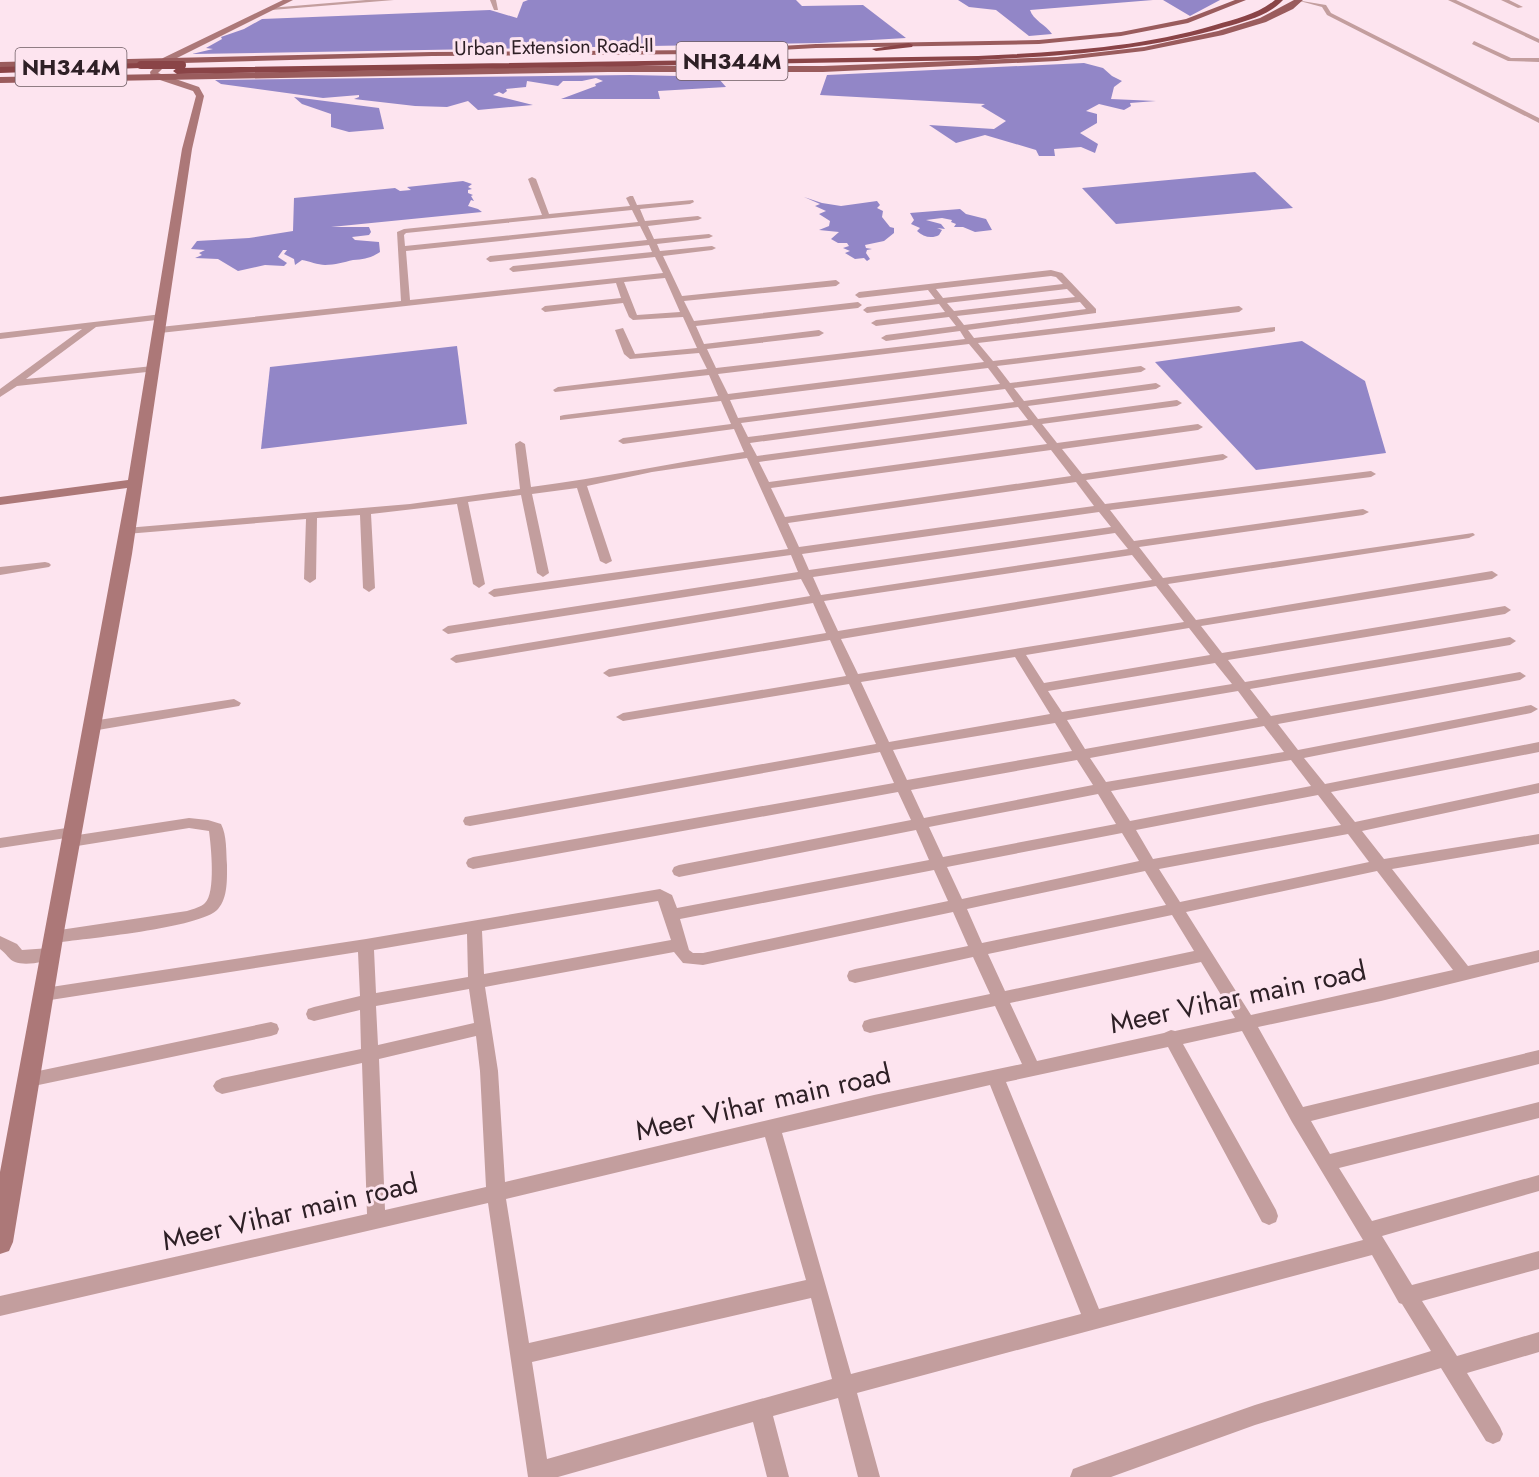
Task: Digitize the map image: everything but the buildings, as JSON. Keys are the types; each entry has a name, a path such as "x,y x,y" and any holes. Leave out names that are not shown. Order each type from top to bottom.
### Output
{"highway":[{"name":"Urban Extension Road-II","path":"175,65 712,62 1051,55 1138,44 1209,30 1249,17 1279,0"},
{"name":"Urban Extension Road-II","path":"0,78 175,65 751,56 1042,48 1128,39 1197,26 1251,4"},
{"path":"751,56 775,52 880,49 909,45"},
{"path":"712,62 736,65 845,64 863,67"},
{"name":"Urban Extension Road-II","path":"0,70 139,68"}],"main road":[{"path":"156,76 154,72 175,65 289,0"},
{"path":"0,65 175,65 1039,42 1121,34 1188,21 1224,9 1242,0"},
{"path":"0,78 863,67 1057,59 1144,49 1220,33 1252,23 1290,7 1299,0"},
{"path":"0,1242 135,483 188,149 200,96 196,89 190,86 156,76"},
{"path":"0,501 135,483"}],"street":[{"path":"272,8 391,0"},
{"path":"493,0 496,9"},
{"path":"1299,0 1324,6 1329,14 1539,122"},
{"path":"1451,0 1537,39"},
{"path":"1504,0 1520,7"},
{"path":"1474,43 1510,60 1539,60"},
{"path":"532,179 546,216"},
{"path":"630,198 668,275 1032,1070"},
{"path":"406,303 400,234 411,229 690,202"},
{"path":"402,249 698,218"},
{"path":"490,259 709,236"},
{"path":"513,269 712,248"},
{"path":"619,280 631,314 638,318 688,319 858,300 930,287 1051,273 1059,275 1093,311 886,338"},
{"path":"0,336 93,325 161,323 406,303 668,275"},
{"path":"679,299 836,283"},
{"path":"867,310 1069,286"},
{"path":"930,287 1465,974"},
{"path":"876,323 1082,299"},
{"path":"545,309 626,300"},
{"path":"558,390 1239,309"},
{"path":"0,394 93,325"},
{"path":"564,418 1272,329"},
{"path":"620,330 629,354 633,357 819,333"},
{"path":"15,383 153,369"},
{"path":"623,441 1141,369"},
{"path":"126,531 365,511 526,491 615,478 652,469 1022,404 1156,386"},
{"path":"749,452 1036,422 1177,403"},
{"path":"765,486 1198,427"},
{"path":"520,444 526,491 543,573"},
{"path":"781,521 1223,457"},
{"path":"494,593 1103,508 1371,474"},
{"path":"581,483 606,561"},
{"path":"462,500 479,584"},
{"path":"365,511 369,588"},
{"path":"456,659 816,598 1363,512"},
{"path":"310,579 312,515"},
{"path":"448,630 805,574 1119,529"},
{"path":"609,673 1160,582 1469,535"},
{"path":"0,571 45,565"},
{"path":"623,717 1492,575"},
{"path":"1040,688 1505,610"},
{"path":"470,821 884,747 1510,641"},
{"path":"1017,652 1246,1022 1326,1163 1493,1434"},
{"path":"473,863 1520,676"},
{"path":"92,726 234,703"},
{"path":"679,871 1102,788 1295,755 1531,709"},
{"path":"672,915 1539,747"},
{"path":"44,994 366,945 660,895 667,899 679,945 686,957 694,960 704,959 1149,865 1352,828 1539,788"},
{"path":"0,843 189,823 216,828 219,849 218,881 214,904 207,910 188,916 53,937"},
{"path":"855,976 1381,865 1539,839"},
{"path":"474,925 476,981 489,1071 496,1193 539,1474 1373,1238 1539,1183"},
{"path":"0,942 5,943 18,957 50,954"},
{"path":"366,945 376,1219"},
{"path":"314,1014 369,1001 679,945"},
{"path":"870,1026 1204,955"},
{"name":"Meer Vihar main road","path":"0,1306 995,1076 1032,1070 1539,956"},
{"path":"222,1086 482,1028"},
{"path":"29,1080 271,1029"},
{"path":"1171,1037 1269,1216"},
{"path":"1299,1116 1539,1057"},
{"path":"995,1076 1093,1319"},
{"path":"1326,1163 1539,1110"},
{"path":"771,1127 818,1287 869,1477"},
{"path":"1406,1296 1539,1260"},
{"path":"519,1355 818,1287"},
{"path":"1081,1477 1255,1415 1448,1363 1539,1342"},
{"path":"761,1411 778,1477"}],"shaded area":[{"path":"528,0 796,0 802,6 863,5 906,38 820,43 192,54 213,49 206,48 222,39 221,37 244,29 262,19 490,10 517,18 523,2"},
{"path":"958,0 1153,0 1030,10 1052,34 1029,36 996,10 969,7"},
{"path":"1163,0 1220,0 1190,16"},
{"path":"1084,63 1103,68 1122,81 1114,87 1111,99 1156,101 1130,103 1131,106 1124,110 1099,104 1086,111 1097,114 1097,123 1080,133 1098,144 1095,153 1081,147 1054,149 1055,156 1039,156 1036,150 985,135 956,143 929,125 994,129 1006,121 981,106 985,104 820,95 827,75"},
{"path":"630,75 781,78 719,79 726,87 658,91 660,99 561,99 596,86 595,84 603,81 596,78 563,81 558,86 527,81 526,87 506,89 507,91 503,94 499,92 493,95 533,105 478,110 468,101 447,107 415,106 354,99 359,95 323,98 221,84 215,80"},
{"path":"294,97 379,108 384,129 349,132 331,127 331,114 302,104"},
{"path":"1255,172 1293,208 1116,224 1082,188"},
{"path":"463,181 472,184 468,187 472,189 468,190 468,193 473,195 471,196 474,201 471,200 468,206 482,212 331,227 369,227 371,232 369,235 352,237 355,240 379,242 380,252 366,258 325,265 302,260 295,265 294,259 284,254 287,250 283,250 278,257 287,263 284,266 265,265 238,271 218,259 195,258 202,255 199,253 205,250 191,249 197,241 249,238 293,231 294,198 395,188 400,191 411,190 407,187"},
{"path":"804,197 841,206 877,201 880,205 877,208 883,211 882,217 890,227 894,228 894,233 884,241 865,245 866,248 872,249 867,250 866,253 870,259 867,261 864,258 855,259 845,253 850,251 843,248 849,246 847,243 838,243 831,239 839,232 819,230 829,226 830,221 819,214 826,211 815,206 820,204"},
{"path":"960,209 966,214 986,219 992,230 975,232 963,227 954,227 956,224 951,222 952,220 942,218 926,220 941,224 945,229 937,228 942,230 939,235 931,237 919,233 917,231 920,228 911,224 914,220 910,213"},
{"path":"1302,341 1365,381 1386,453 1256,470 1155,362"},
{"path":"457,346 467,424 261,449 270,367"}]}
